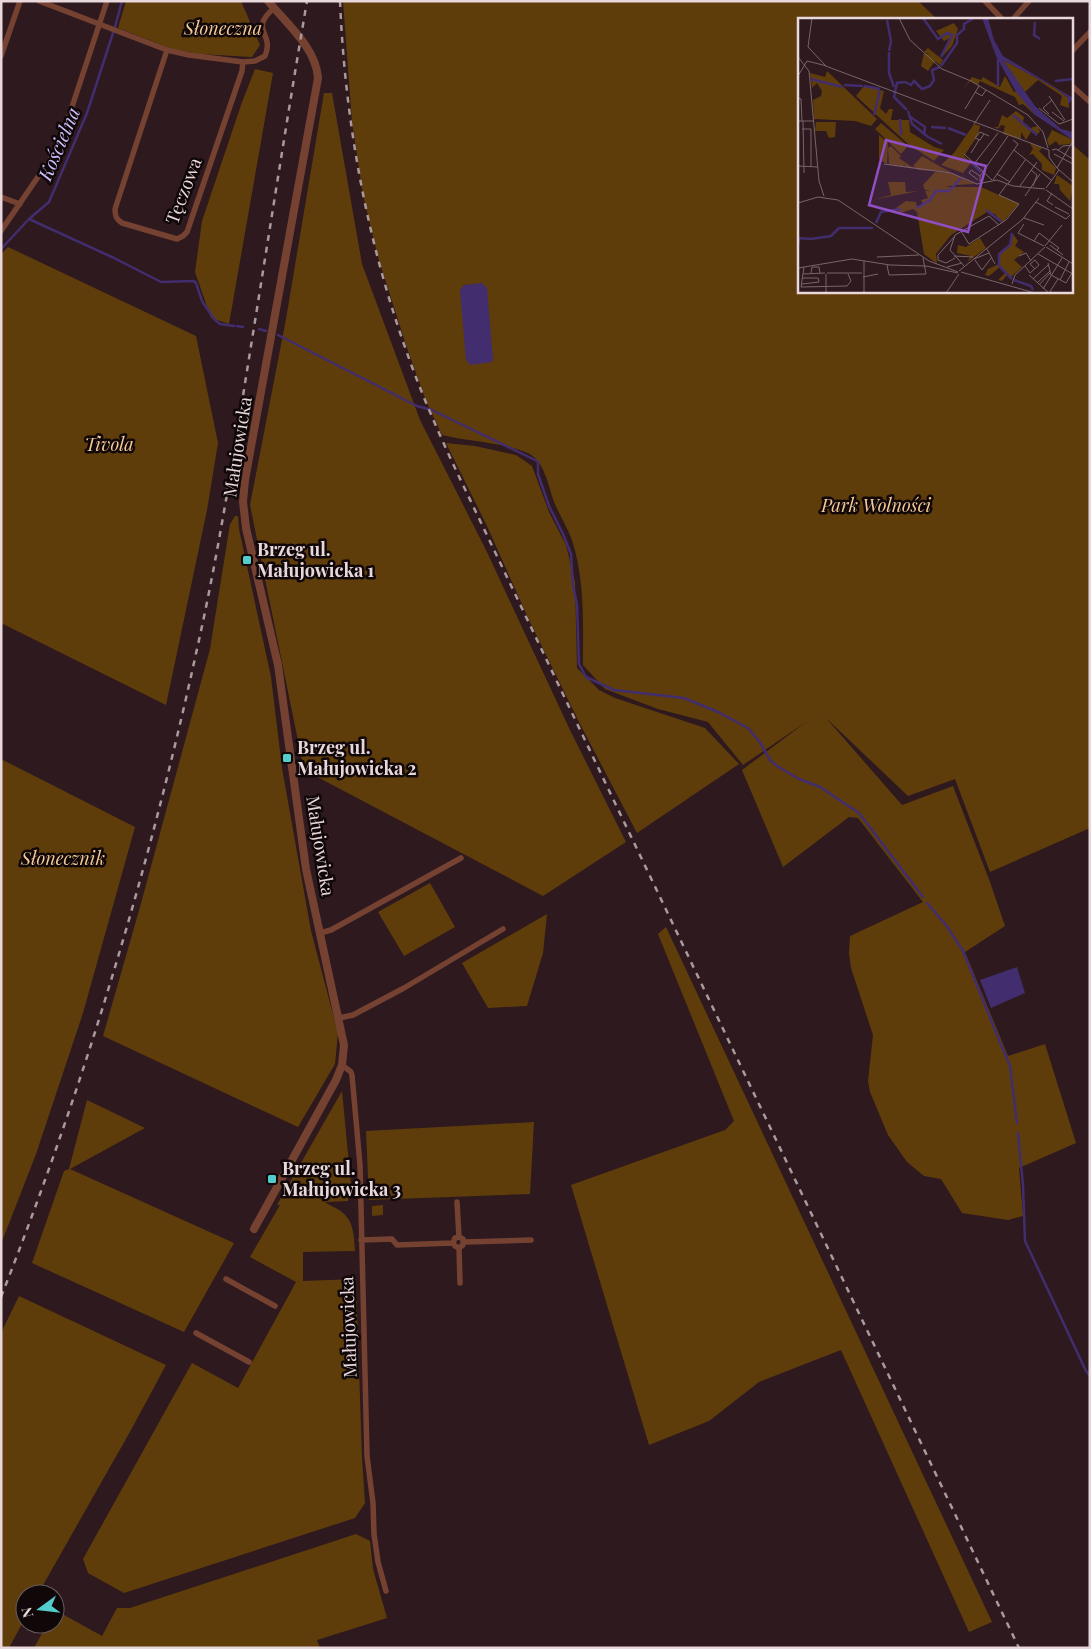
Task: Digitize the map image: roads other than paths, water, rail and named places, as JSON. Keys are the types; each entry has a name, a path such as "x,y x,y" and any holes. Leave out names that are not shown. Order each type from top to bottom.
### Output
{"street":[{"path":"1,56 20,1"},
{"path":"39,1 167,50 189,55 243,62 255,61 265,56 268,46 262,21 274,8"},
{"path":"1,231 62,137 107,1"},
{"name":"Małujowicka","path":"254,1229 318,1114 342,1065 344,1045 340,1018 306,869 278,666 244,515 245,480 318,78 316,64 310,52 268,1"},
{"path":"985,1 1001,18"},
{"path":"1014,18 1029,1"},
{"path":"1074,49 1090,32"},
{"name":"Tęczowa","path":"167,50 115,209 115,215 116,220 122,223 177,238 187,232 242,70 243,62"},
{"path":"1074,88 1090,102"},
{"path":"1,197 20,204"},
{"path":"320,933 331,930 461,858"},
{"path":"340,1018 353,1015 404,988 503,929"},
{"name":"Małujowicka","path":"342,1065 351,1072 356,1109 360,1165 367,1456 373,1503 374,1534 378,1562 386,1591"},
{"path":"453,1243 455,1238 458,1237 457,1202"},
{"path":"458,1237 462,1238 464,1242"},
{"path":"361,1240 392,1239 397,1245 453,1243 459,1248"},
{"path":"464,1242 531,1240"},
{"path":"460,1283 459,1248 464,1242"},
{"path":"226,1279 275,1306"},
{"path":"196,1333 249,1362"}],"waterway":[{"name":"Kościelna","path":"115,27 122,1"},
{"name":"Kościelna","path":"1,249 29,219 49,202 87,113 113,33"},
{"path":"29,219 161,282 194,281 202,301 214,319 220,324 234,326"},
{"path":"237,326 243,327"},
{"path":"259,329 266,331"},
{"path":"278,335 417,406 432,410 533,459"},
{"path":"535,460 538,462 538,474 549,506 571,554 573,585 577,605 579,664 586,677 614,690 684,698 718,712 748,728 759,741 770,760 777,766 799,779 820,787 859,813 923,897"},
{"path":"927,903 946,925 963,951 1010,1066 1017,1123"},
{"path":"1018,1133 1023,1185 1025,1241 1090,1376"}],"railway":[{"path":"1,1297 60,1138 87,1058 136,896 178,732 205,612 219,538 307,1"},
{"path":"340,1 347,90 360,178 369,221 392,307 406,350 440,435 1019,1648"}],"place":[{"name":"Brzeg ul. Małujowicka 1","path":"247,560"},
{"name":"Brzeg ul. Małujowicka 2","path":"287,758"},
{"name":"Brzeg ul. Małujowicka 3","path":"272,1179"}],"park label":[{"name":"Słoneczna","path":"223,29"},
{"name":"Tivola","path":"109,445"},
{"name":"Park Wolności","path":"876,506"},
{"name":"Słonecznik","path":"63,859"}]}
